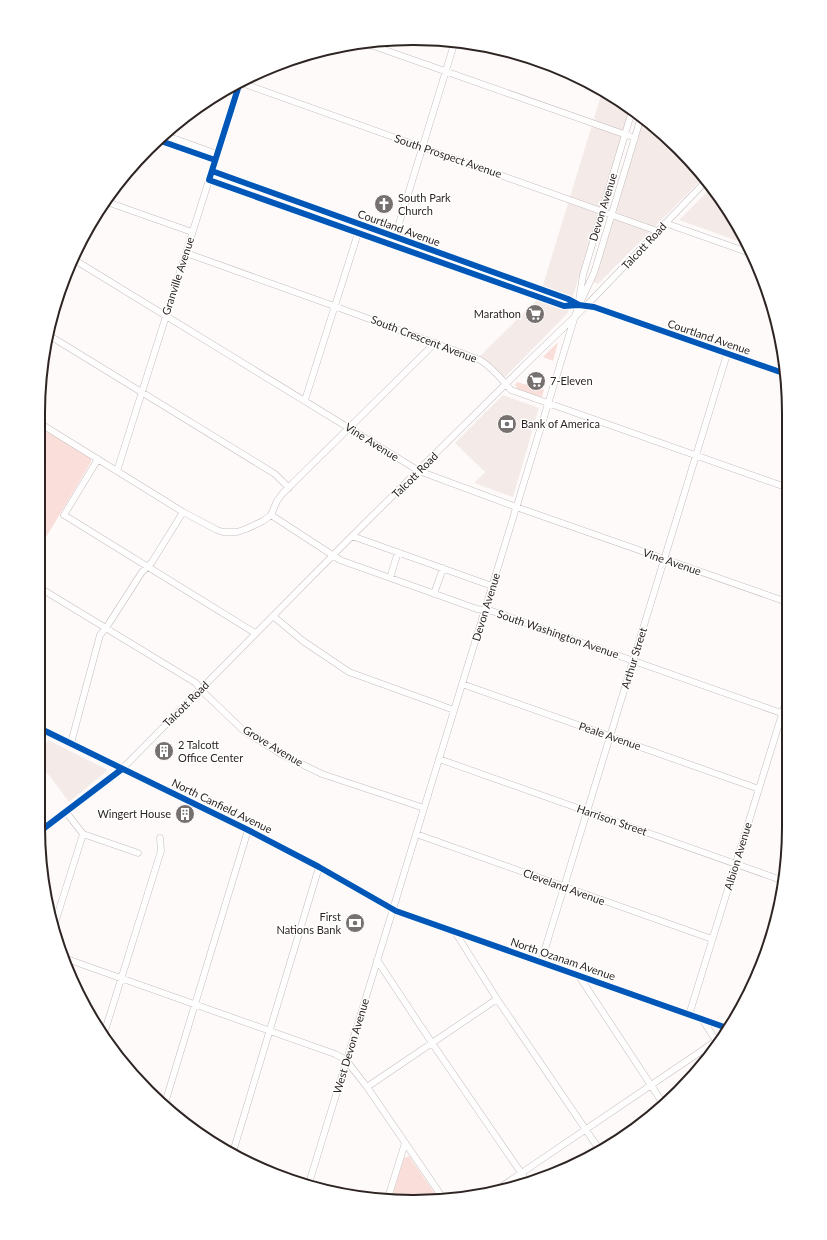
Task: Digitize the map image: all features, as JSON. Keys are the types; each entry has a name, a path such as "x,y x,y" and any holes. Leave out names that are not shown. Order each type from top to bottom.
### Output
{"street":[{"path":"376,47 635,138"},
{"path":"393,245 453,47"},
{"name":"South Prospect Avenue","path":"247,85 657,231"},
{"name":"Granville Avenue","path":"117,471 236,90"},
{"name":"Devon Avenue","path":"579,305 583,275 631,116"},
{"name":"Devon Avenue","path":"393,909 575,316 594,273 640,122"},
{"path":"170,137 217,154"},
{"path":"164,142 215,160"},
{"name":"Courtland Avenue","path":"212,172 568,299 579,305"},
{"name":"Courtland Avenue","path":"209,180 564,306 579,305 594,307 780,372"},
{"name":"Talcott Road","path":"45,827 122,769 352,536 586,306 702,185"},
{"path":"111,203 192,232"},
{"path":"665,223 744,251"},
{"path":"304,400 360,225"},
{"name":"South Crescent Avenue","path":"186,254 334,306 483,362 501,378 511,390 782,486"},
{"name":"Vine Avenue","path":"78,262 419,471 516,508 782,600"},
{"path":"53,338 275,474 289,488"},
{"path":"45,427 211,528 223,532 237,532 263,521 271,515 280,497 435,343"},
{"name":"Arthur Street","path":"541,962 727,354"},
{"path":"98,460 64,515 255,634"},
{"path":"71,743 100,635 142,572 152,562 183,512"},
{"name":"South Washington Avenue","path":"271,515 340,560 477,610 492,611 782,713"},
{"path":"352,536 492,586"},
{"path":"390,578 398,552"},
{"path":"434,594 443,568"},
{"name":"Grove Avenue","path":"45,591 196,683 200,689 244,731 281,754 322,774 424,808"},
{"path":"273,616 303,642 349,672 454,710"},
{"name":"Peale Avenue","path":"462,684 759,789"},
{"name":"Albion Avenue","path":"689,1015 782,720"},
{"name":"North Canfield Avenue","path":"45,731 248,830 319,867 393,909"},
{"name":"Harrison Street","path":"439,759 778,878"},
{"path":"66,812 83,834 138,853"},
{"path":"166,1099 248,830"},
{"path":"57,917 83,834"},
{"name":"Cleveland Avenue","path":"416,834 712,939"},
{"path":"105,1029 161,851 160,838"},
{"path":"234,1149 319,867"},
{"name":"North Ozanam Avenue","path":"393,909 723,1027"},
{"name":"West Devon Avenue","path":"310,1180 393,909"},
{"path":"455,932 497,999 597,1146"},
{"path":"70,960 335,1054 346,1060 367,1087 440,1194"},
{"path":"377,960 524,1177"},
{"path":"579,976 661,1100"},
{"path":"367,1087 497,999"},
{"path":"702,1019 715,1037"},
{"path":"507,1182 709,1047"},
{"path":"390,1194 405,1143"}],"shaded area":[{"path":"601,96 628,114 568,313 503,379 478,358 539,298"},
{"path":"642,125 674,153 700,181 598,284 593,282"},
{"path":"708,191 733,229 739,242 679,220"},
{"path":"558,342 553,361 543,357"},
{"path":"517,382 544,390 542,397 519,391 515,385"},
{"path":"503,395 539,408 513,497 474,483 485,472 455,443"},
{"path":"45,430 91,459 91,462 45,539"},
{"path":"48,740 108,770 69,802 45,772 45,746"},
{"path":"409,1156 435,1194 393,1194 404,1158"}],"cycle path":[{"path":"238,90 209,180 564,306 579,305 594,307 780,372"},
{"path":"164,142 215,160"},
{"path":"212,171 568,299 579,305"},
{"path":"45,731 248,830 319,867 396,911 723,1027"},
{"path":"45,827 122,769"}],"place":[{"name":"South Park Church","path":"384,204"},
{"name":"Marathon","path":"535,314"},
{"name":"7-Eleven","path":"536,381"},
{"name":"Bank of America","path":"507,424"},
{"name":"2 Talcott Office Center","path":"164,751"},
{"name":"Wingert House","path":"185,814"},
{"name":"First Nations Bank","path":"355,923"}]}
